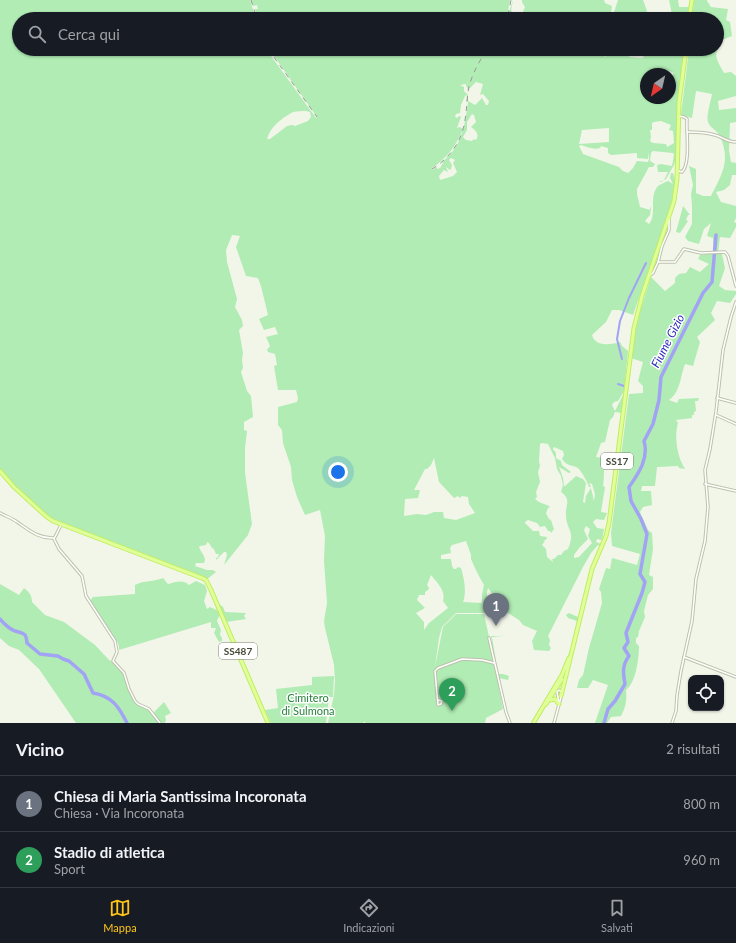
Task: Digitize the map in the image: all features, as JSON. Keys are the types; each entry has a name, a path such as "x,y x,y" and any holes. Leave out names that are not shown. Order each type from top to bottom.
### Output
{"main road":[{"path":"690,12 692,0"},
{"name":"SS17","path":"533,722 562,680 570,661 592,569 606,536 609,523 634,328 642,296 661,245 674,201 679,116 685,56"},
{"name":"SS487","path":"0,471 14,488 47,517 61,525 206,580 214,595 268,723"},
{"name":"SS17","path":"533,722 562,675 574,645"},
{"path":"562,696 570,661"},
{"path":"548,701 554,698 558,700 559,704"}],"street":[{"path":"677,170 682,172 686,167 687,143 686,119 679,116"},
{"path":"687,132 705,132 717,135 727,141 736,142"},
{"path":"650,275 653,273 658,262 661,245"},
{"path":"658,262 675,262 684,249 701,253 724,252 728,256 736,286"},
{"path":"672,723 676,711 677,695 692,621 696,579 706,534 708,507 705,470 715,415 722,350 730,317 736,302"},
{"path":"717,398 736,402"},
{"path":"715,415 736,424"},
{"path":"705,484 736,491"},
{"path":"0,513 36,535 54,538"},
{"path":"54,538 61,525"},
{"path":"54,538 59,548 82,576 86,596 115,641 117,652 113,662 124,674 135,701 138,704 149,708 160,723"},
{"path":"489,638 506,715 510,723"},
{"path":"684,657 736,677"},
{"path":"438,700 435,671 438,668 462,659 482,660 494,663"},
{"path":"554,723 562,696 561,690 558,690 557,692 559,704"}],"green space":[{"path":"0,0 250,0 254,12 12,12 12,56 271,56 316,118 317,117 274,56 629,56 642,58 644,56 684,56 676,131 676,158 674,165 666,179 661,182 659,182 664,180 668,172 658,172 657,165 661,164 672,166 674,155 673,153 653,151 651,153 650,161 655,164 653,167 649,167 637,189 640,207 650,210 650,207 651,208 650,215 645,221 649,224 652,216 655,191 658,186 668,181 673,184 670,178 671,173 673,173 675,180 671,206 633,315 619,310 612,310 606,322 592,335 596,342 604,344 620,342 628,351 624,391 618,401 614,402 612,405 615,411 624,393 622,413 615,412 610,420 605,442 601,443 596,457 604,458 603,486 605,487 601,512 607,513 604,520 596,519 593,522 597,528 604,529 602,540 597,539 596,542 601,544 590,571 571,650 563,670 572,645 577,621 568,618 566,615 569,613 578,617 590,570 600,546 598,545 591,553 583,567 548,636 550,640 549,645 551,648 549,651 534,650 532,641 537,631 523,625 519,620 505,611 488,588 487,612 493,618 487,613 456,613 442,627 439,638 435,667 443,627 456,614 484,614 494,660 491,636 503,635 502,636 492,637 498,674 509,676 508,680 499,678 511,723 507,715 494,662 503,709 486,718 485,723 365,723 365,721 363,723 328,723 334,695 335,681 334,665 324,621 327,603 324,561 325,536 320,510 305,515 297,497 292,480 291,467 283,443 282,430 278,425 278,407 297,402 298,398 296,390 278,390 274,366 277,365 275,354 268,352 267,350 270,346 266,337 278,334 275,327 264,330 259,319 268,315 258,278 246,276 236,247 240,236 232,235 226,250 227,262 237,299 235,307 242,320 243,326 239,330 243,353 243,368 241,372 247,391 251,396 253,417 244,422 244,430 247,431 245,473 252,524 248,535 224,565 227,555 226,552 224,552 216,560 219,554 216,554 209,543 207,542 206,545 199,547 205,561 204,563 196,563 195,566 216,572 206,580 61,525 44,515 28,502 0,471","holes":["476,82 483,84 480,95 483,94 489,101 488,105 486,105 482,98 475,105 468,101 468,95 464,91 464,87 460,85 466,84 468,90","467,95 466,102 468,102 464,127 458,142 454,150 442,162 441,167 438,169 436,167 432,170 432,168 442,160 454,146 463,129 460,127 457,128 461,117 455,117 456,114 460,113 461,105 465,96","293,112 310,112 311,117 308,121 295,126 287,126 270,139 267,139 274,127","472,114 474,115 476,122 471,127 476,132 476,140 466,140 463,137 467,130 467,122","661,121 671,125 669,130 673,131 674,143 667,147 666,144 653,143 650,141 650,130 652,130 652,123","609,128 609,142 579,144 582,130","581,145 595,149 600,148 601,146 608,148 608,153 611,155 637,153 637,158 648,159 648,152 649,159 648,162 637,161 628,173 619,167 583,154 579,146","451,158 455,160 453,163 457,172 453,176 440,180 439,176 444,170 448,172 446,167 450,170 451,169 452,165 449,160","540,444 548,444 555,458 557,469 561,476 563,485 561,492 567,500 566,520 571,534 568,549 561,555 558,555 552,559 553,562 547,557 546,549 542,545 545,541 543,540 546,540 547,537 540,536 539,531 533,531 525,523 528,520 537,523 540,527 545,526 551,533 554,529 551,520 546,513 550,507 535,499 537,497 536,492 540,482 538,472 540,466","554,447 563,451 564,455 562,459 564,462 579,469 589,487 591,487 589,483 592,484 595,494 594,501 591,488 586,496 585,503 583,502 586,483 583,479 576,476 564,486 559,467 569,473 571,472 562,465 561,461 556,458 556,453 553,449","434,458 439,482 454,498 458,496 460,498 462,496 468,497 469,504 475,513 456,520 444,518 443,512 434,512 426,515 417,514 404,516 405,499 418,498 420,490 414,490 425,469 431,465","586,526 590,529 588,536 592,543 579,557 574,558 574,555 579,548 588,539 584,530","466,541 471,559 484,585 482,603 463,602 465,589 461,568 458,567 454,569 451,559 441,559 441,555 451,553 450,548 452,545","431,575 442,590 444,597 443,601 448,608 429,623 424,630 424,622 416,613 425,608 417,600 419,595 425,595 425,592 429,588 427,585"]},
{"path":"251,0 510,0 508,12 256,12 255,9 258,9 257,5 253,6"},
{"path":"513,0 511,10 513,12 509,12"},
{"path":"522,0 604,0 605,3 612,6 611,12 523,12 525,7"},
{"path":"618,0 643,0 647,11 614,12"},
{"path":"669,0 678,0 679,7 689,7 689,12 672,12"},
{"path":"694,0 707,0 711,7 728,9 726,20 730,22 732,36 724,39 724,12 693,12"},
{"path":"688,56 716,56 724,73 731,72 736,76 736,96 718,101 719,110 736,108 736,122 730,123 729,151 731,162 736,163 736,175 732,175 730,185 724,190 716,192 721,202 736,206 736,218 734,222 736,223 736,227 730,238 720,237 718,253 722,254 725,268 719,286 725,290 736,291 736,294 730,303 717,301 711,313 715,320 697,337 700,342 693,366 685,364 678,388 669,400 677,403 679,399 699,398 698,401 695,401 696,411 694,412 694,415 692,415 692,418 676,420 678,423 676,434 677,446 680,459 685,469 679,468 678,466 657,467 655,486 642,486 641,491 651,491 652,505 643,507 640,512 648,530 652,533 653,549 649,575 653,577 653,589 648,595 644,611 645,617 638,637 636,638 636,643 639,646 638,663 635,676 626,690 626,703 623,713 621,716 611,717 607,723 595,723 608,685 593,680 588,688 577,688 579,680 583,675 602,603 601,592 599,589 606,568 610,569 612,558 637,565 640,554 612,546 611,533 629,394 643,393 643,386 638,381 643,362 631,358 636,324 651,277 665,291 675,283 675,278 679,274 686,273 690,267 700,272 709,264 698,259 700,255 713,253 713,238 707,236 711,223 704,229 699,244 688,241 685,237 692,224 691,194 693,185 689,166 696,169 696,193 703,196 711,196 724,167 725,153 720,136 708,122 708,112 712,94 696,91 692,118 681,115"},
{"path":"683,206 690,215 688,215 686,220 688,221 680,233 676,232"},
{"path":"163,578 168,584 181,582 189,585 196,581 205,585 207,591 204,601 207,609 210,607 219,611 220,613 217,621 221,630 220,635 222,641 219,642 214,633 216,628 211,628 211,622 119,650 119,645 90,601 93,597 135,594 135,585 142,582"},
{"path":"0,584 19,595 24,588 30,594 32,602 45,615 64,622 95,645 124,674 131,694 138,704 149,709 156,717 154,712 164,702 171,713 165,716 165,723 162,723 157,719 160,723 76,723 39,669 19,650 9,646 0,638"},
{"path":"219,604 223,607 225,612 246,613 244,616 246,619 226,622"},
{"path":"563,670 532,723 531,723"},
{"name":"Cimitero di Sulmona","path":"334,676 333,697 329,697 326,723 271,723 265,710 278,708 276,689 312,685 312,677"}],"waterway":[{"name":"Fiume Gizio","path":"604,723 608,709 615,701 625,684 624,669 625,663 629,656 624,648 628,642 626,633 645,582 640,574 647,534 631,501 629,487 639,471 644,459 644,441 653,424 659,400 661,377 703,293 712,282 716,235"},
{"path":"622,359 617,339 620,321 646,263"},
{"path":"618,384 624,386"},
{"path":"0,619 11,629 24,634 27,643 40,654 58,656 69,661 84,674 93,693 100,694 118,707 127,723"}],"railway":[{"path":"251,0 255,12"},
{"path":"509,12 511,0"},
{"path":"273,56 317,117"},
{"path":"432,169 450,154 458,142 465,120 469,86 476,67 482,56"}],"place":[{"name":"Chiesa di Maria Santissima Incoronata","path":"496,626"},
{"name":"Stadio di atletica","path":"452,711"}]}
